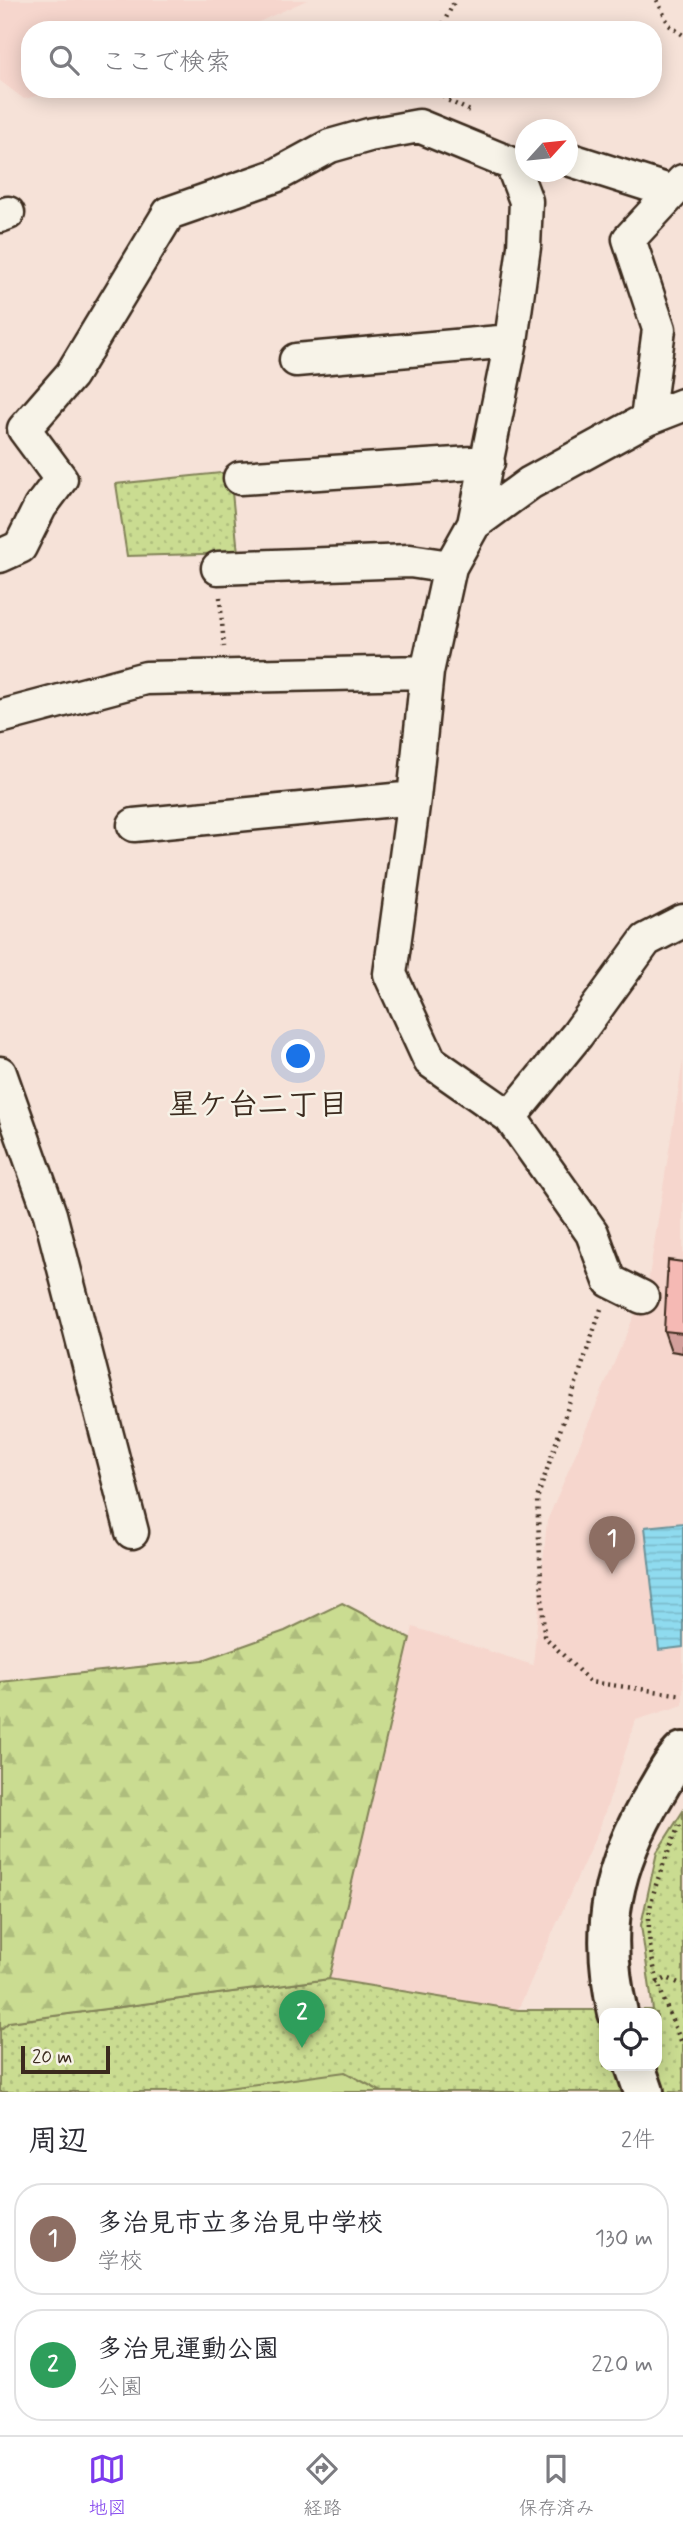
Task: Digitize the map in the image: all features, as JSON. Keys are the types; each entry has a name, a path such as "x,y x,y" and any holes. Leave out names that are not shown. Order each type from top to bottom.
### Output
{"street":[{"path":"0,556 20,547 40,507 61,479 24,429 71,374 169,213 275,176 330,146 369,135 419,126 515,153"},
{"path":"578,161 678,186 629,239 659,329 647,419"},
{"path":"523,182 526,201 524,247 512,341 474,524 450,567 427,672 414,798 390,974 430,1060 510,1117 592,1233 610,1281 642,1297"},
{"path":"296,360 512,341"},
{"path":"474,524 530,483 647,419 683,405"},
{"path":"240,478 488,462"},
{"path":"218,568 410,561 450,567"},
{"path":"1,714 146,678 427,672"},
{"path":"134,825 414,798"},
{"path":"510,1117 577,1035 646,940 683,921"},
{"path":"0,1073 50,1214 132,1532"},
{"path":"617,2008 611,1987 608,1913 620,1866 646,1810 683,1752"},
{"path":"637,2071 645,2092"}],"path":[{"path":"444,21 455,0"},
{"path":"657,0 669,25 683,35"},
{"path":"218,568 226,677"},
{"path":"610,1281 537,1499 544,1636 590,1682 683,1695"},
{"path":"683,1818 662,1869 649,1918 657,1983 683,2045"},
{"path":"657,1983 667,1978 683,1985"}],"shaded area":[{"path":"0,0 307,0 261,21 21,21 21,97 0,81"},
{"path":"683,1061 683,1705 636,1720 600,1827 518,2010 329,1979 413,1627 533,1665 547,1521 648,1283"}],"green space":[{"path":"230,472 238,553 127,556 116,484"},
{"path":"342,1603 410,1638 329,1979 9,2022 0,2030 0,1682 203,1660 285,1631"},
{"path":"683,1811 683,2092 0,2092 0,2030 8,2022 329,1979 518,2010 599,2010 599,2071 662,2071 662,2008 653,2008 641,1925 657,1852"},
{"path":"345,2072 382,2092 198,2092"}],"water":[{"path":"683,1523 683,1647 659,1650 645,1527"}],"building":[{"path":"668,1260 683,1262 683,1333 664,1331"}],"place":[{"name":"多治見市立多治見中学校","path":"612,1574"},
{"name":"多治見運動公園","path":"302,2048"}],"district":[{"name":"星ケ台二丁目","path":"258,1104"}]}
